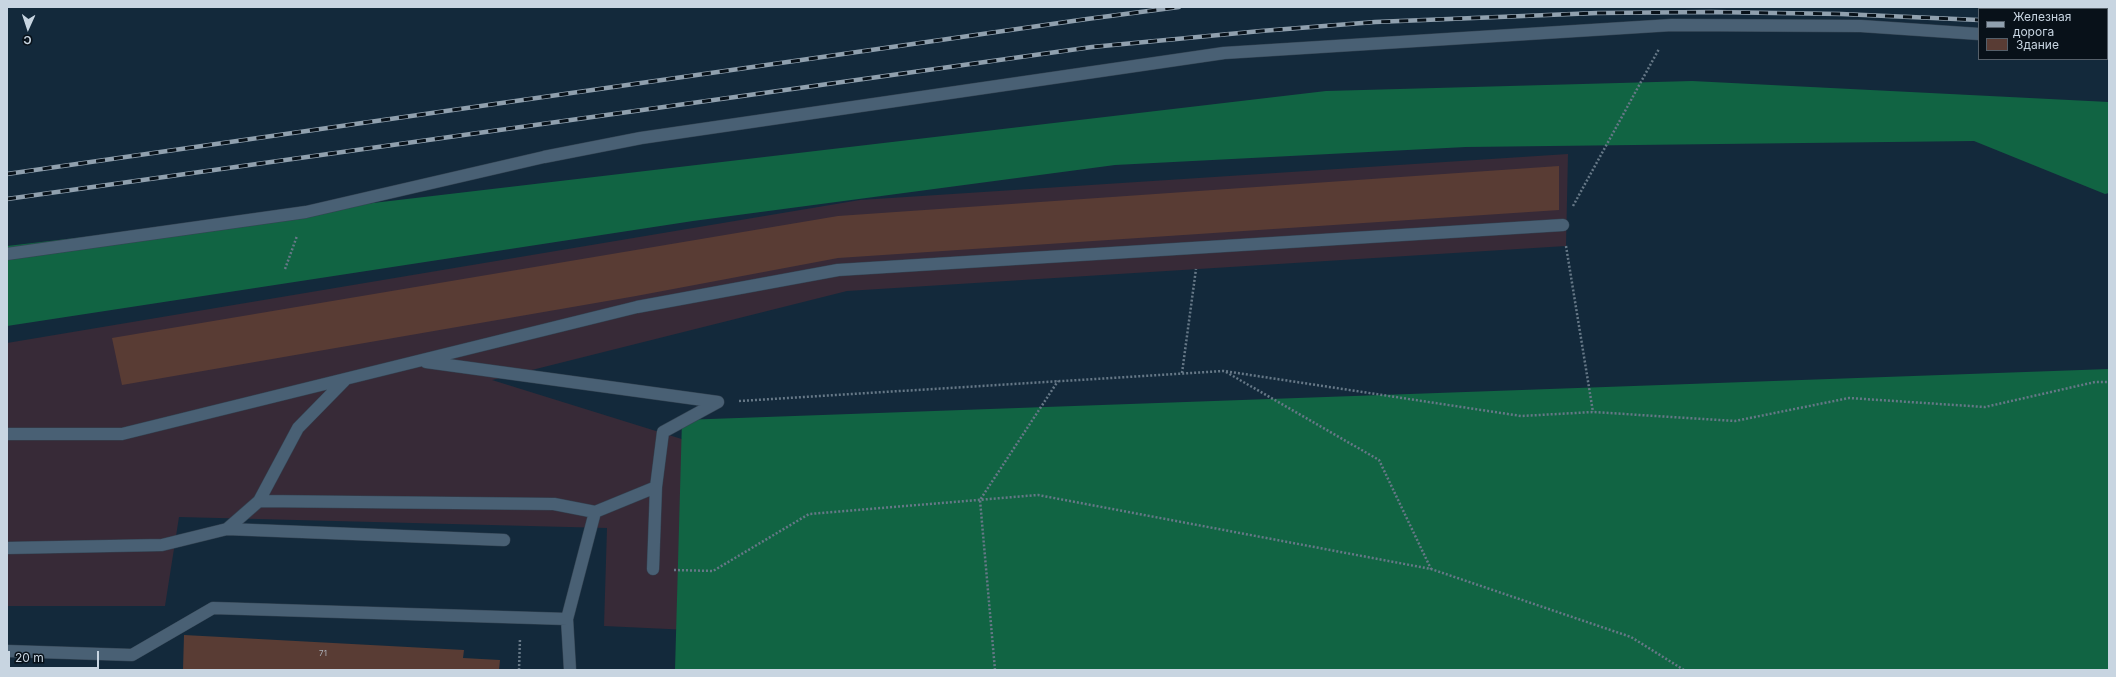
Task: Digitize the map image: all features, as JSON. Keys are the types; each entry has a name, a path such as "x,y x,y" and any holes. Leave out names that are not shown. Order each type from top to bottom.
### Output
{"lane":[{"path":"7,254 306,212 544,157 641,138 1224,54 1672,25 1861,26 1978,34"},
{"path":"7,434 122,434 637,307 838,270 1563,226"},
{"path":"419,361 718,402"},
{"path":"227,529 259,500 298,428 345,380"},
{"path":"653,569 656,487 663,432 718,402"},
{"path":"259,500 554,504 595,512 656,487"},
{"path":"570,670 567,619 595,512"},
{"path":"7,548 162,545 227,529 504,540"},
{"path":"7,651 132,655 213,608 567,619"}],"path":[{"path":"1593,412 1563,226 1672,25"},
{"path":"285,269 306,212"},
{"path":"1182,373 1199,248"},
{"path":"1224,371 1379,460 1431,569"},
{"path":"718,402 1224,371 1521,416 1593,412 1735,421 1849,398 1985,407 2095,382 2109,382"},
{"path":"995,670 980,500 1058,381"},
{"path":"653,569 713,571 809,514 1038,495 1431,569 1631,637 1684,670"},
{"path":"519,670 520,618"}],"shaded area":[{"path":"1568,154 1566,246 847,291 492,380 717,450 711,631 604,626 607,528 179,517 165,606 7,606 7,343 860,200"}],"green space":[{"path":"1692,81 2109,102 2109,193 2105,194 1974,141 1466,147 1115,165 693,221 7,326 7,246 1326,91"},
{"path":"2109,369 2109,670 675,670 682,420"}],"building":[{"path":"1559,166 1559,210 838,258 636,296 122,385 112,338 838,216"},
{"path":"184,635 464,650 463,658 500,660 499,670 183,670"},
{"path":"7,667 38,669 38,670 7,670"}],"railway":[{"path":"7,174 1179,7"},
{"path":"7,199 1092,47 1261,31 1375,22 1597,13 1711,12 1841,14 1978,20"}]}
